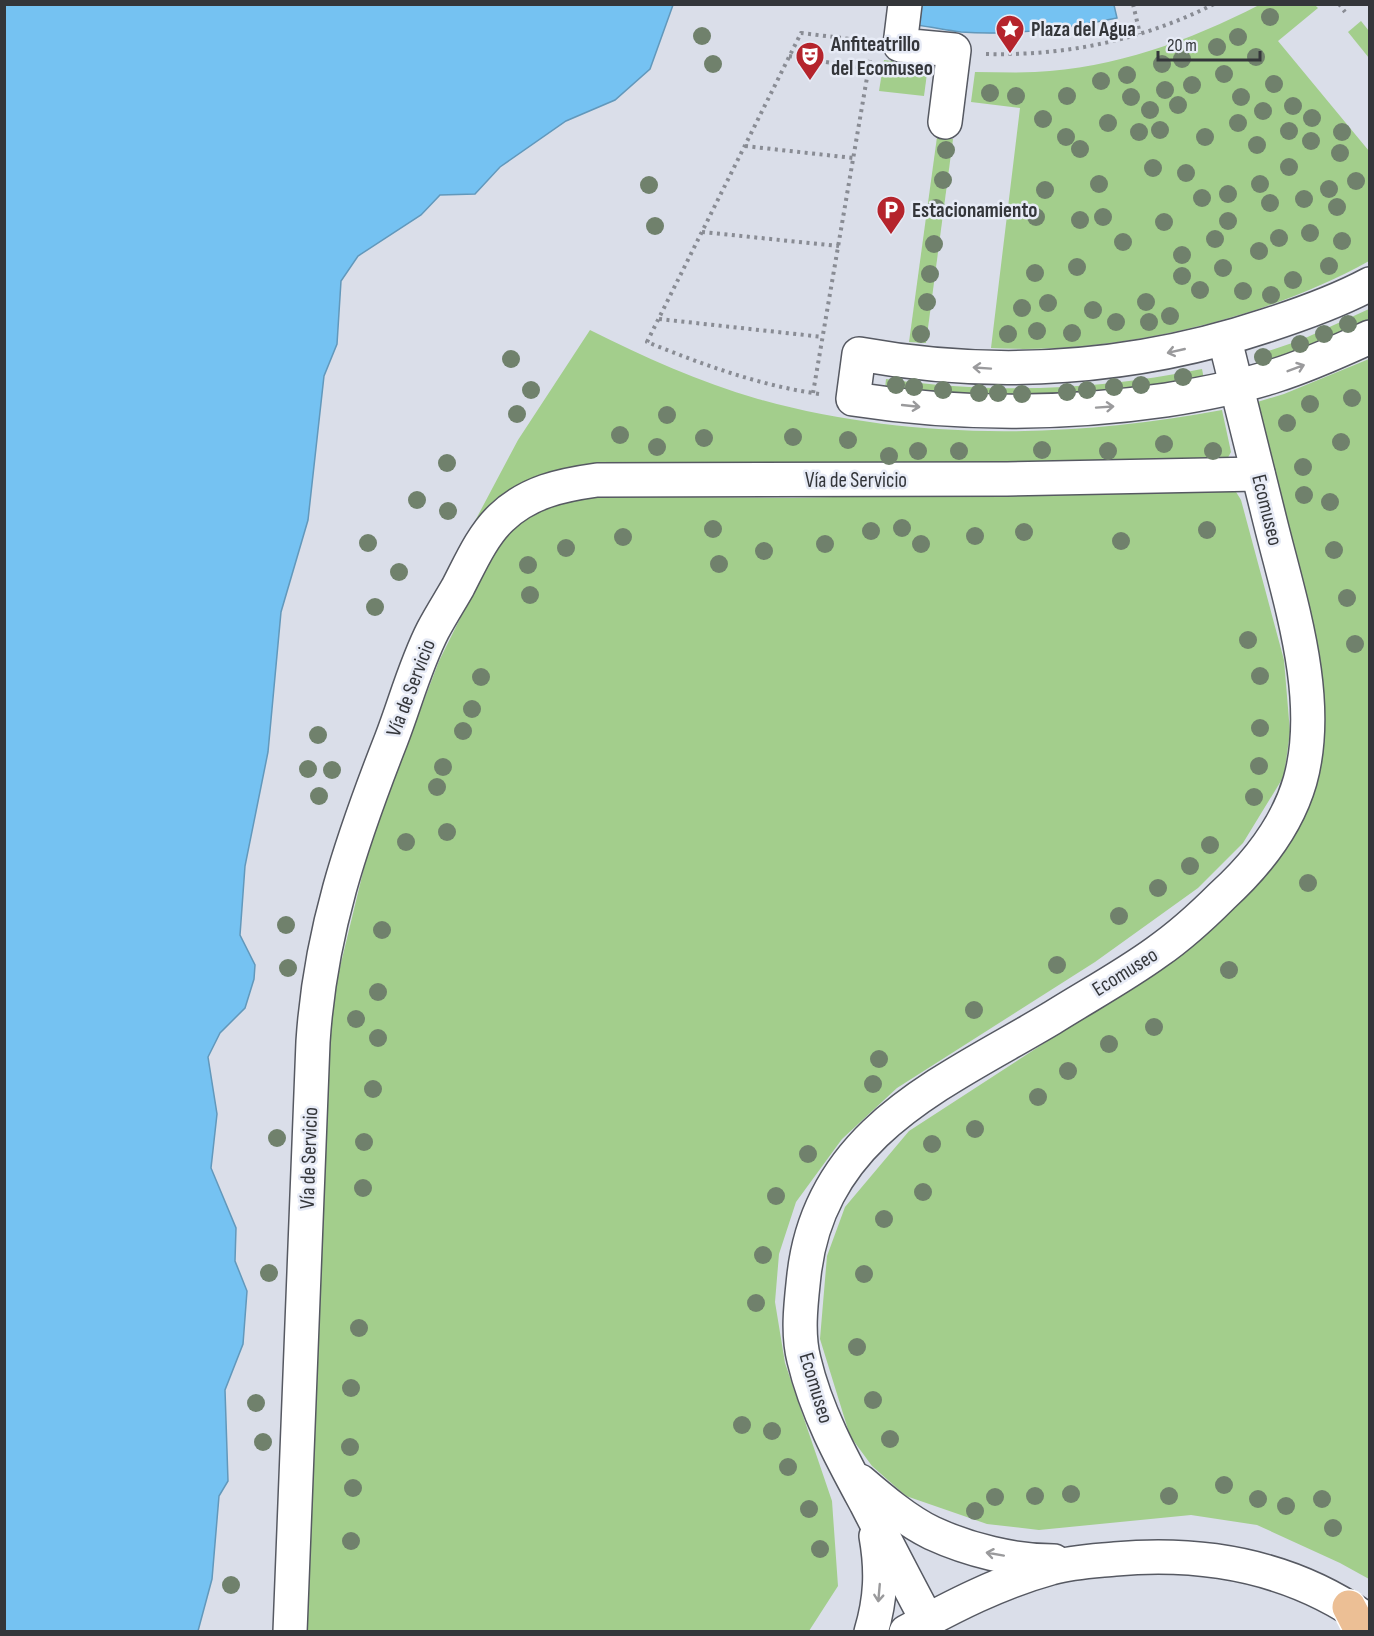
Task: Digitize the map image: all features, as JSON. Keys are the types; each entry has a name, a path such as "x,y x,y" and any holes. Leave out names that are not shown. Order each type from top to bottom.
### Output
{"street":[{"path":"895,28 954,50 945,122"},
{"path":"1370,284 1298,315 1225,340 1157,355 1085,366 1011,369 938,365 859,354 853,399 988,412 1122,406 1236,387 1277,375 1370,337"},
{"name":"Ecomuseo","path":"916,1626 872,1514 833,1440 812,1388 803,1355 800,1325 806,1254 815,1224 831,1187 848,1162 906,1106 943,1081 1157,952 1242,878 1266,849 1286,815 1299,782 1306,749 1305,675 1290,600 1225,340"},
{"name":"Vía de Servicio","path":"290,1632 315,999 321,966 342,875 361,816 414,675 433,631 480,546 500,519 517,505 539,493 562,484 597,480 995,479 1258,474"},
{"name":"Ecomuseo","path":"849,1472 882,1500 931,1532 984,1552 1035,1561 1094,1561"},
{"name":"Ecomuseo","path":"870,1632 878,1608 880,1581 879,1552 872,1514"},
{"path":"916,1626 997,1586 1053,1567 1094,1561 1171,1557 1217,1561 1250,1567 1301,1582 1362,1619"}],"path":[{"path":"1132,4 1140,34"},
{"path":"954,50 1016,54 1092,46 1140,34 1191,16 1214,4"},
{"path":"1339,4 1346,12"},
{"path":"853,399 772,386 723,372 647,342 801,33 895,28"},
{"path":"813,393 868,69 895,28"},
{"path":"789,56 868,69"},
{"path":"745,146 853,158"},
{"path":"702,232 839,246"},
{"path":"659,319 823,337"}],"green space":[{"path":"1259,5 1315,5 1318,8 1278,41 1369,151 1369,261 1327,282 1282,300 1186,329 1087,346 1038,349 991,348 1020,108 971,102 975,72 1065,69 1123,59 1206,30"},
{"path":"1361,21 1369,31 1369,58 1348,32"},
{"path":"884,60 928,66 924,96 879,91"},
{"path":"937,137 953,139 926,343 909,342"},
{"path":"1369,309 1369,320 1342,333 1257,365 1254,356 1301,340"},
{"path":"590,330 714,385 815,413 872,423 930,429 1048,430 1164,420 1222,410 1231,452 1224,465 1199,466 571,467 512,490 475,521 518,440"},
{"path":"1369,359 1369,1579 1340,1563 1257,1525 1191,1515 1039,1530 987,1524 906,1496 872,1466 850,1436 820,1339 827,1256 845,1207 909,1131 1172,960 1252,891 1289,842 1312,788 1254,403 1284,394"},
{"path":"1202,369 1204,379 1164,387 1020,400 885,389 886,379 967,387 1044,388 1122,382"},
{"path":"1233,487 1241,500 1284,660 1290,732 1284,776 1243,843 1198,888 1095,962 897,1088 842,1139 796,1202 779,1254 775,1302 785,1363 832,1501 838,1586 809,1631 303,1632 325,1062 333,996 371,839 439,661 495,548 525,518 547,506 586,496 793,498"}],"water":[{"path":"5,4 673,5 650,69 615,100 566,121 500,167 475,194 440,195 421,215 358,256 341,281 337,344 324,376 308,520 281,612 268,752 245,866 240,935 255,965 254,979 245,1008 220,1033 208,1057 217,1114 211,1168 236,1228 235,1261 247,1291 243,1344 225,1390 228,1481 219,1496 212,1579 198,1631 5,1631"},
{"path":"918,4 1114,5 1117,18 1039,31 961,32 916,25"}],"place":[{"name":"Plaza del Agua","path":"1010,54"},
{"name":"Anfiteatrillo del Ecomuseo","path":"810,82"},
{"name":"Estacionamiento","path":"891,236"}]}
